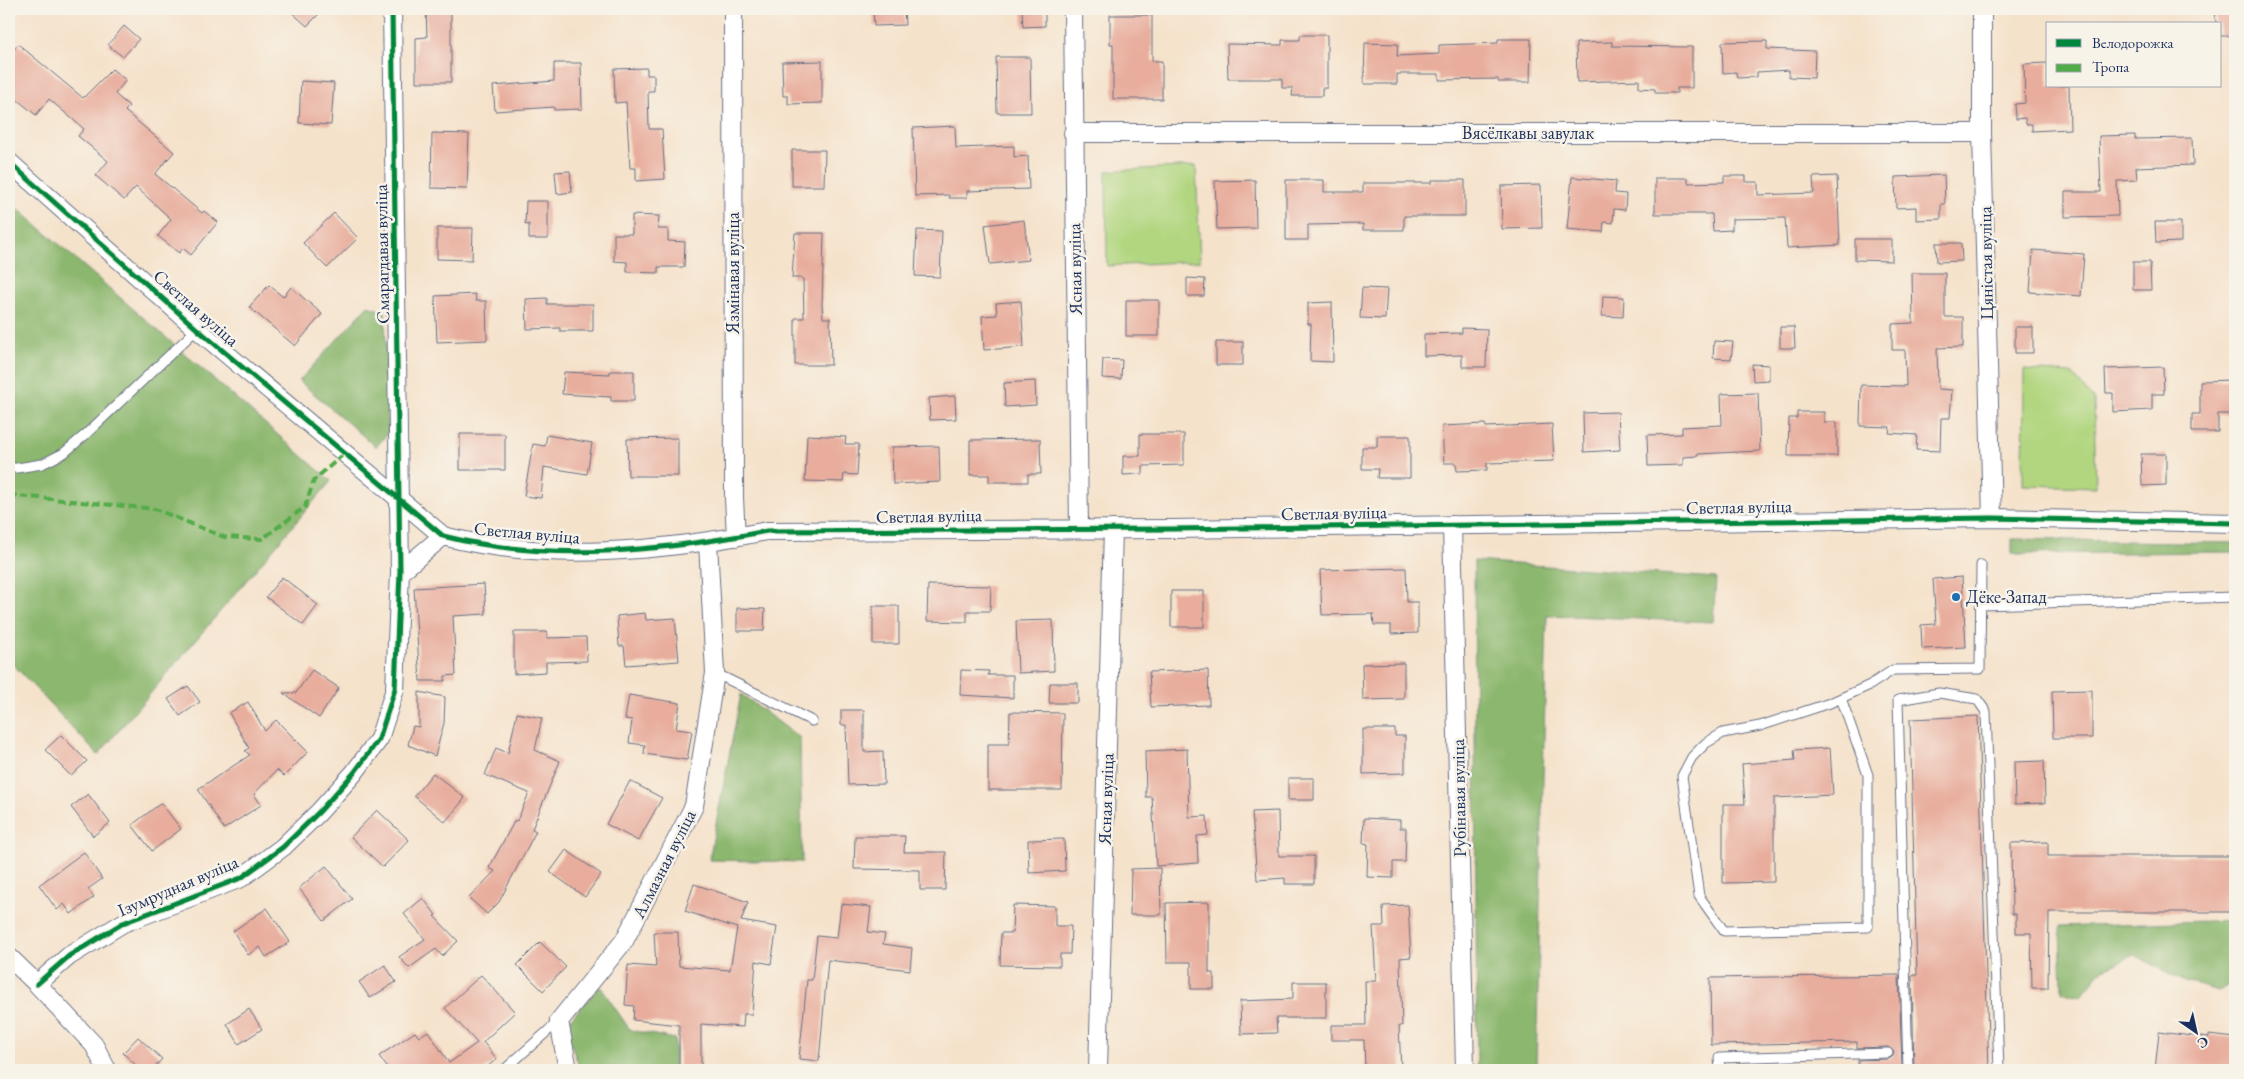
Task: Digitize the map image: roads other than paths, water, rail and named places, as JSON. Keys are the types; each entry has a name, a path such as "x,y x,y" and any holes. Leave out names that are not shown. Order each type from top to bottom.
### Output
{"street":[{"name":"Смарагдавая вуліца","path":"392,9 400,499"},
{"name":"Язмінавая вуліца","path":"733,9 734,498 736,537"},
{"name":"Ясная вуліца","path":"1073,9 1079,528"},
{"name":"Цяністая вуліца","path":"1982,9 1982,133 1992,518"},
{"name":"Вясёлкавы завулак","path":"1073,133 1982,133"},
{"name":"Светлая вуліца","path":"9,162 197,329 444,536 492,547 594,552 708,542 767,531 1113,529 1992,518 2235,523"},
{"name":"Ізумрудная вуліца","path":"37,984 68,956 123,923 241,878 282,847 354,773 379,740 396,689 400,572 400,499"},
{"name":"Рубінавая вуліца","path":"1452,525 1465,1070"},
{"name":"Ясная вуліца","path":"1098,1070 1113,529"},
{"path":"400,572 444,536"},
{"name":"Алмазная вуліца","path":"559,1021 624,941 694,806 715,673 708,542"},
{"path":"9,956 94,1045 107,1070"},
{"path":"559,1021 568,1070"}],"lane":[{"path":"9,468 42,464 64,452 85,435 197,329"},
{"path":"1841,698 1868,775 1868,927 1724,931 1699,896 1682,776 1692,757 1706,743 1722,733 1760,726 1841,698 1870,685 1893,670 1980,669 1981,565"},
{"path":"1981,605 2235,597"},
{"path":"715,673 812,721"},
{"path":"1908,1070 1898,700 1939,693 1977,699 1986,712 1999,1070"},
{"path":"504,1070 559,1021"},
{"path":"1720,1070 1719,1058 1888,1053"}],"place":[{"name":"Дёке-Запад","path":"1956,597"}]}
